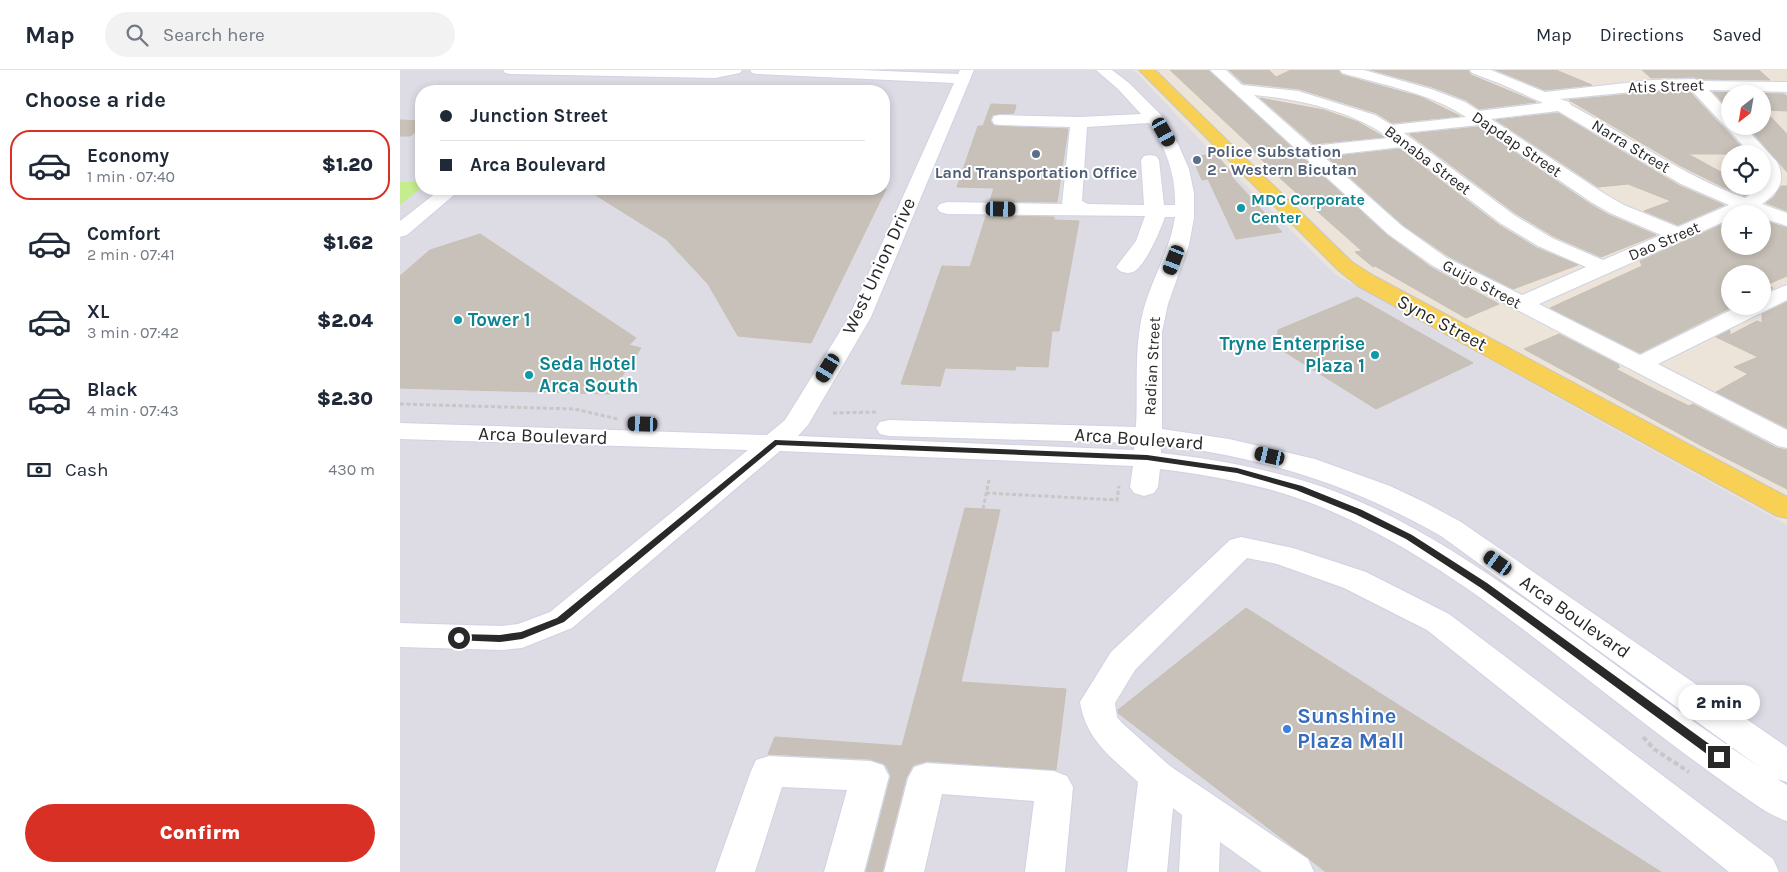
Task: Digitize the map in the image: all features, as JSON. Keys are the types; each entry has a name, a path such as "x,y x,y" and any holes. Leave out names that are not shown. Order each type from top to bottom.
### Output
{"main road":[{"name":"Sync Street","path":"1146,70 1171,92 1345,266 1366,282 1787,509"}],"street":[{"path":"510,70 715,73 735,70"},
{"path":"726,84 739,70"},
{"path":"757,70 940,78 965,74"},
{"name":"Radian Street","path":"1103,70 1137,99 1155,118 1172,148 1183,175 1184,226 1151,324 1140,467"},
{"name":"Guijo Street","path":"1217,70 1395,230 1415,245 1467,277 1787,440"},
{"name":"Dapdap Street","path":"1347,70 1443,98 1478,118 1598,198 1617,209 1679,235"},
{"name":"Narra Street","path":"1477,70 1510,80 1546,96 1689,181 1748,205"},
{"path":"1776,70 1787,79"},
{"path":"580,85 595,72"},
{"path":"807,85 819,74"},
{"name":"West Union Drive","path":"400,635 500,638 522,636 561,620 785,434 860,317 965,74"},
{"path":"1694,84 1721,113"},
{"name":"Atis Street","path":"1546,96 1637,86 1694,84 1787,87"},
{"name":"Banaba Street","path":"1240,89 1292,94 1369,118 1389,130 1515,224 1545,242 1602,268"},
{"path":"1389,130 1563,105"},
{"path":"1000,120 1079,122 1155,118"},
{"path":"1079,122 1072,204 1085,210"},
{"name":"Dao Street","path":"1743,135 1753,145"},
{"path":"1308,152 1404,142"},
{"path":"1127,267 1146,242 1156,217 1150,160"},
{"name":"Dao Street","path":"1771,167 1774,172 1771,186"},
{"path":"400,231 445,195"},
{"name":"Dao Street","path":"1748,205 1764,195"},
{"path":"947,208 1185,210"},
{"name":"Narra Street","path":"1771,214 1787,220"},
{"name":"Dao Street","path":"1520,304 1721,217"},
{"path":"1771,300 1787,292"},
{"path":"1640,364 1739,315"},
{"name":"Arca Boulevard","path":"400,415 643,424 785,434 1140,467 1237,471 1299,488 1358,512 1409,537 1484,586 1704,747 1787,805"},
{"name":"Arca Boulevard","path":"400,431 785,434"},
{"name":"Arca Boulevard","path":"1140,467 1233,448 1306,465 1344,477 1419,510 1459,535 1787,767"},
{"path":"1294,872 1157,777 1108,732 1100,719 1097,702 1123,661 1241,547 1282,555 1354,580 1438,622 1759,872"},
{"path":"734,872 769,771 870,776 844,872"},
{"path":"1147,872 1157,777"},
{"path":"904,872 926,778 1054,788 1045,872"},
{"path":"1199,872 1201,808"}],"path":[{"path":"400,404 575,409 643,424"},
{"path":"986,493 1118,500 1140,467"},
{"path":"983,509 989,480"}],"shaded area":[{"path":"400,70 1132,70 1336,275 1787,525 1787,872 400,872"}],"green space":[{"path":"400,182 415,182 415,193 400,205"}],"building":[{"path":"1170,70 1208,70 1387,235 1432,268 1499,304 1466,318 1375,266 1373,267 1355,252 1362,251 1282,180 1250,148 1252,147"},
{"path":"1229,70 1269,70 1276,77 1291,70 1338,70 1342,75 1421,97 1460,116 1392,123 1376,113 1299,89 1243,83"},
{"path":"1371,70 1468,70 1471,75 1536,102 1479,109 1466,100 1432,87"},
{"path":"1496,70 1556,70 1592,85 1545,90"},
{"path":"1642,70 1759,70 1770,80 1700,79 1694,77 1651,78"},
{"path":"1652,92 1690,92 1721,125 1721,135 1730,135 1740,145 1721,145 1721,154 1688,154 1721,172 1721,186 1679,165 1569,100"},
{"path":"1713,92 1721,92 1721,100"},
{"path":"1771,94 1784,94 1787,96 1787,111 1771,110"},
{"path":"1260,98 1324,110 1358,122 1384,137 1313,144"},
{"path":"991,104 1016,105 1014,113 992,115 990,121 994,126 1068,129 1057,202 990,201 994,188 957,187 978,126 983,126"},
{"path":"1558,113 1680,186 1724,205 1678,225 1644,211 1671,201 1628,184 1598,187 1496,120"},
{"path":"1771,117 1787,134 1787,172 1771,154 1771,145 1764,145 1755,135 1771,135"},
{"path":"400,120 415,121 415,132 410,136 400,136"},
{"path":"1478,127 1590,204 1609,215 1656,235 1601,257 1553,236 1515,213 1409,134"},
{"path":"1400,149 1499,225 1537,248 1578,265 1513,289 1448,256 1403,225 1327,157"},
{"name":"MDC Corporate Center","path":"1216,154 1234,176 1231,176 1282,232 1236,239 1208,179 1202,180 1192,157"},
{"path":"1781,186 1787,186 1787,211 1766,203 1774,197"},
{"path":"596,195 883,195 811,343 738,336 708,284 666,239"},
{"path":"986,216 1054,217 1054,220 1079,221 1059,331 1052,331 1048,367 1016,366 1015,370 945,368 940,386 901,384 942,266 970,267"},
{"path":"1771,223 1787,228 1787,276 1771,283 1771,265 1721,265 1721,312 1640,353 1550,308 1642,266 1640,261 1721,225 1721,255 1771,255"},
{"path":"480,234 636,338 629,345 641,348 610,394 400,388 400,276 430,250"},
{"name":"Tryne Enterprise Plaza 1","path":"1357,297 1473,363 1376,409 1277,347 1278,330"},
{"path":"1787,302 1787,428 1716,392 1748,374 1734,367 1758,357 1716,337 1730,330 1730,335 1757,321 1762,323 1762,315 1771,315 1771,310"},
{"path":"1559,334 1619,365 1617,366 1620,367 1616,369 1652,388 1689,406 1693,404 1777,448 1787,450 1787,489 1702,446 1524,349"},
{"path":"965,508 1000,510 961,682 1066,689 1056,770 927,761 913,765 906,778 882,872 866,872 891,776 886,765 870,759 768,754 775,737 902,746"},
{"name":"Sunshine Plaza Mall","path":"1246,608 1661,872 1326,872 1118,713 1118,710"}],"place":[{"name":"Land Transportation Office","path":"1036,154"},
{"name":"Police Substation 2 - Western Bicutan","path":"1197,160"},
{"name":"MDC Corporate Center","path":"1241,208"},
{"name":"Tower 1","path":"458,320"},
{"name":"Tryne Enterprise Plaza 1","path":"1375,355"},
{"name":"Seda Hotel Arca South","path":"529,375"},
{"name":"Sunshine Plaza Mall","path":"1287,729"}],"route":[{"path":"459,638 478,639 522,636 561,620 775,442 1147,458 1237,471 1299,488 1358,512 1409,537 1484,586 1719,757"}]}
